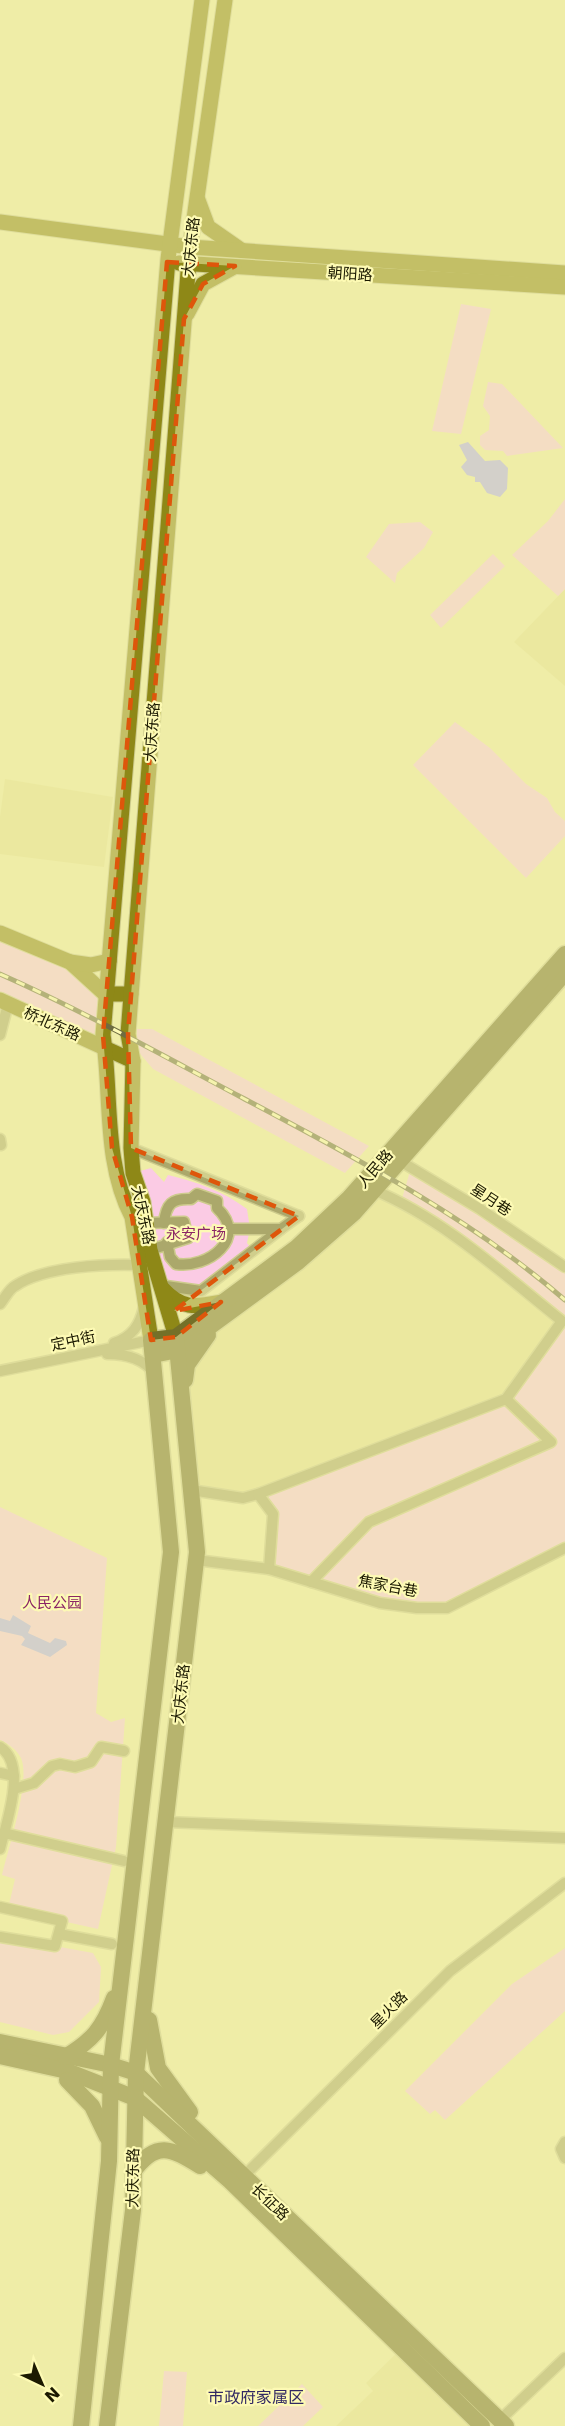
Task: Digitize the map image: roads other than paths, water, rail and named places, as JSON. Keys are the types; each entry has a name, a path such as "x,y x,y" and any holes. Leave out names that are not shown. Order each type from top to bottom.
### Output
{"main road":[{"name":"大庆东路","path":"81,2426 109,2140 104,2084 111,2065 171,1552 146,1303 132,1217 124,1202 112,1148 105,1048 105,994 167,262 202,0"},
{"name":"大庆东路","path":"107,2426 133,2210 136,2073 196,1560 177,1343 159,1285 150,1250 143,1202 133,1173 131,1148 133,1061 128,1034 190,247 225,0"},
{"path":"197,198 208,227 241,250"},
{"name":"朝阳路","path":"0,222 190,247 565,273"},
{"path":"144,241 167,262"},
{"name":"朝阳路","path":"167,262 565,287"},
{"path":"184,319 203,284 235,266"},
{"path":"0,933 70,962 102,964 109,961"},
{"name":"人民路","path":"152,1347 177,1343 296,1248 349,1198 565,954"},
{"path":"70,962 105,994 131,994"},
{"name":"人民路","path":"224,1307 298,1262 354,1213 565,973"},
{"name":"桥北东路","path":"4,1002 133,1061"},
{"path":"159,1285 171,1298 193,1308 224,1307"},
{"path":"183,1402 187,1365 224,1307"},
{"path":"66,2069 99,2029 122,1977"},
{"path":"146,1998 158,2068 195,2120 268,2194 277,2208"},
{"name":"长征路","path":"0,2043 135,2098 230,2181 482,2426"},
{"path":"0,2056 66,2069 92,2106 109,2140"},
{"name":"长征路","path":"0,2064 66,2069 111,2065 136,2073 503,2423"},
{"path":"133,2172 144,2158 159,2150 176,2151 230,2181"}],"street":[{"path":"0,1035 4,1002"},
{"path":"131,1148 299,1216 201,1291 159,1285"},
{"name":"星月巷","path":"400,1161 480,1209 565,1268"},
{"path":"191,1490 243,1498 258,1494 506,1399 562,1321 452,1233 396,1200 374,1191"},
{"path":"164,1223 165,1208 179,1198 191,1199 197,1194 217,1201 216,1209 225,1216 230,1229 227,1242 215,1254 201,1262 185,1266 176,1264 170,1257 168,1242"},
{"path":"146,1223 184,1222 188,1238 168,1242 150,1250"},
{"path":"230,1229 281,1229"},
{"path":"0,1304 15,1286 56,1270 105,1264 140,1265"},
{"path":"82,1354 124,1340 140,1323 146,1303"},
{"name":"定中街","path":"0,1371 82,1354 152,1347"},
{"path":"82,1354 123,1354 148,1366 155,1375"},
{"path":"311,1582 369,1522 551,1442 506,1399"},
{"path":"258,1494 273,1514 269,1569"},
{"name":"焦家台巷","path":"196,1560 269,1569 380,1603 417,1608 447,1608 565,1548"},
{"path":"0,1747 13,1766 14,1776 14,1789 0,1849"},
{"path":"14,1789 34,1783 52,1766 60,1764 75,1767 91,1762 100,1747 124,1751"},
{"path":"0,1773 14,1776"},
{"path":"166,1822 565,1838"},
{"path":"4,1833 124,1861"},
{"name":"星火路","path":"247,2173 450,1971 565,1883"},
{"path":"0,1907 62,1921 55,1946 0,1937"},
{"path":"58,1934 112,1944"},
{"path":"565,2142 561,2149 565,2158"},
{"path":"503,2423 565,2358"}],"railway":[{"path":"0,974 120,1033 408,1189 489,1241 565,1300"}],"district":[{"name":"市政府家属区","path":"256,2397"}],"park label":[{"name":"永安广场","path":"196,1234"},
{"name":"人民公园","path":"52,1603"}]}
